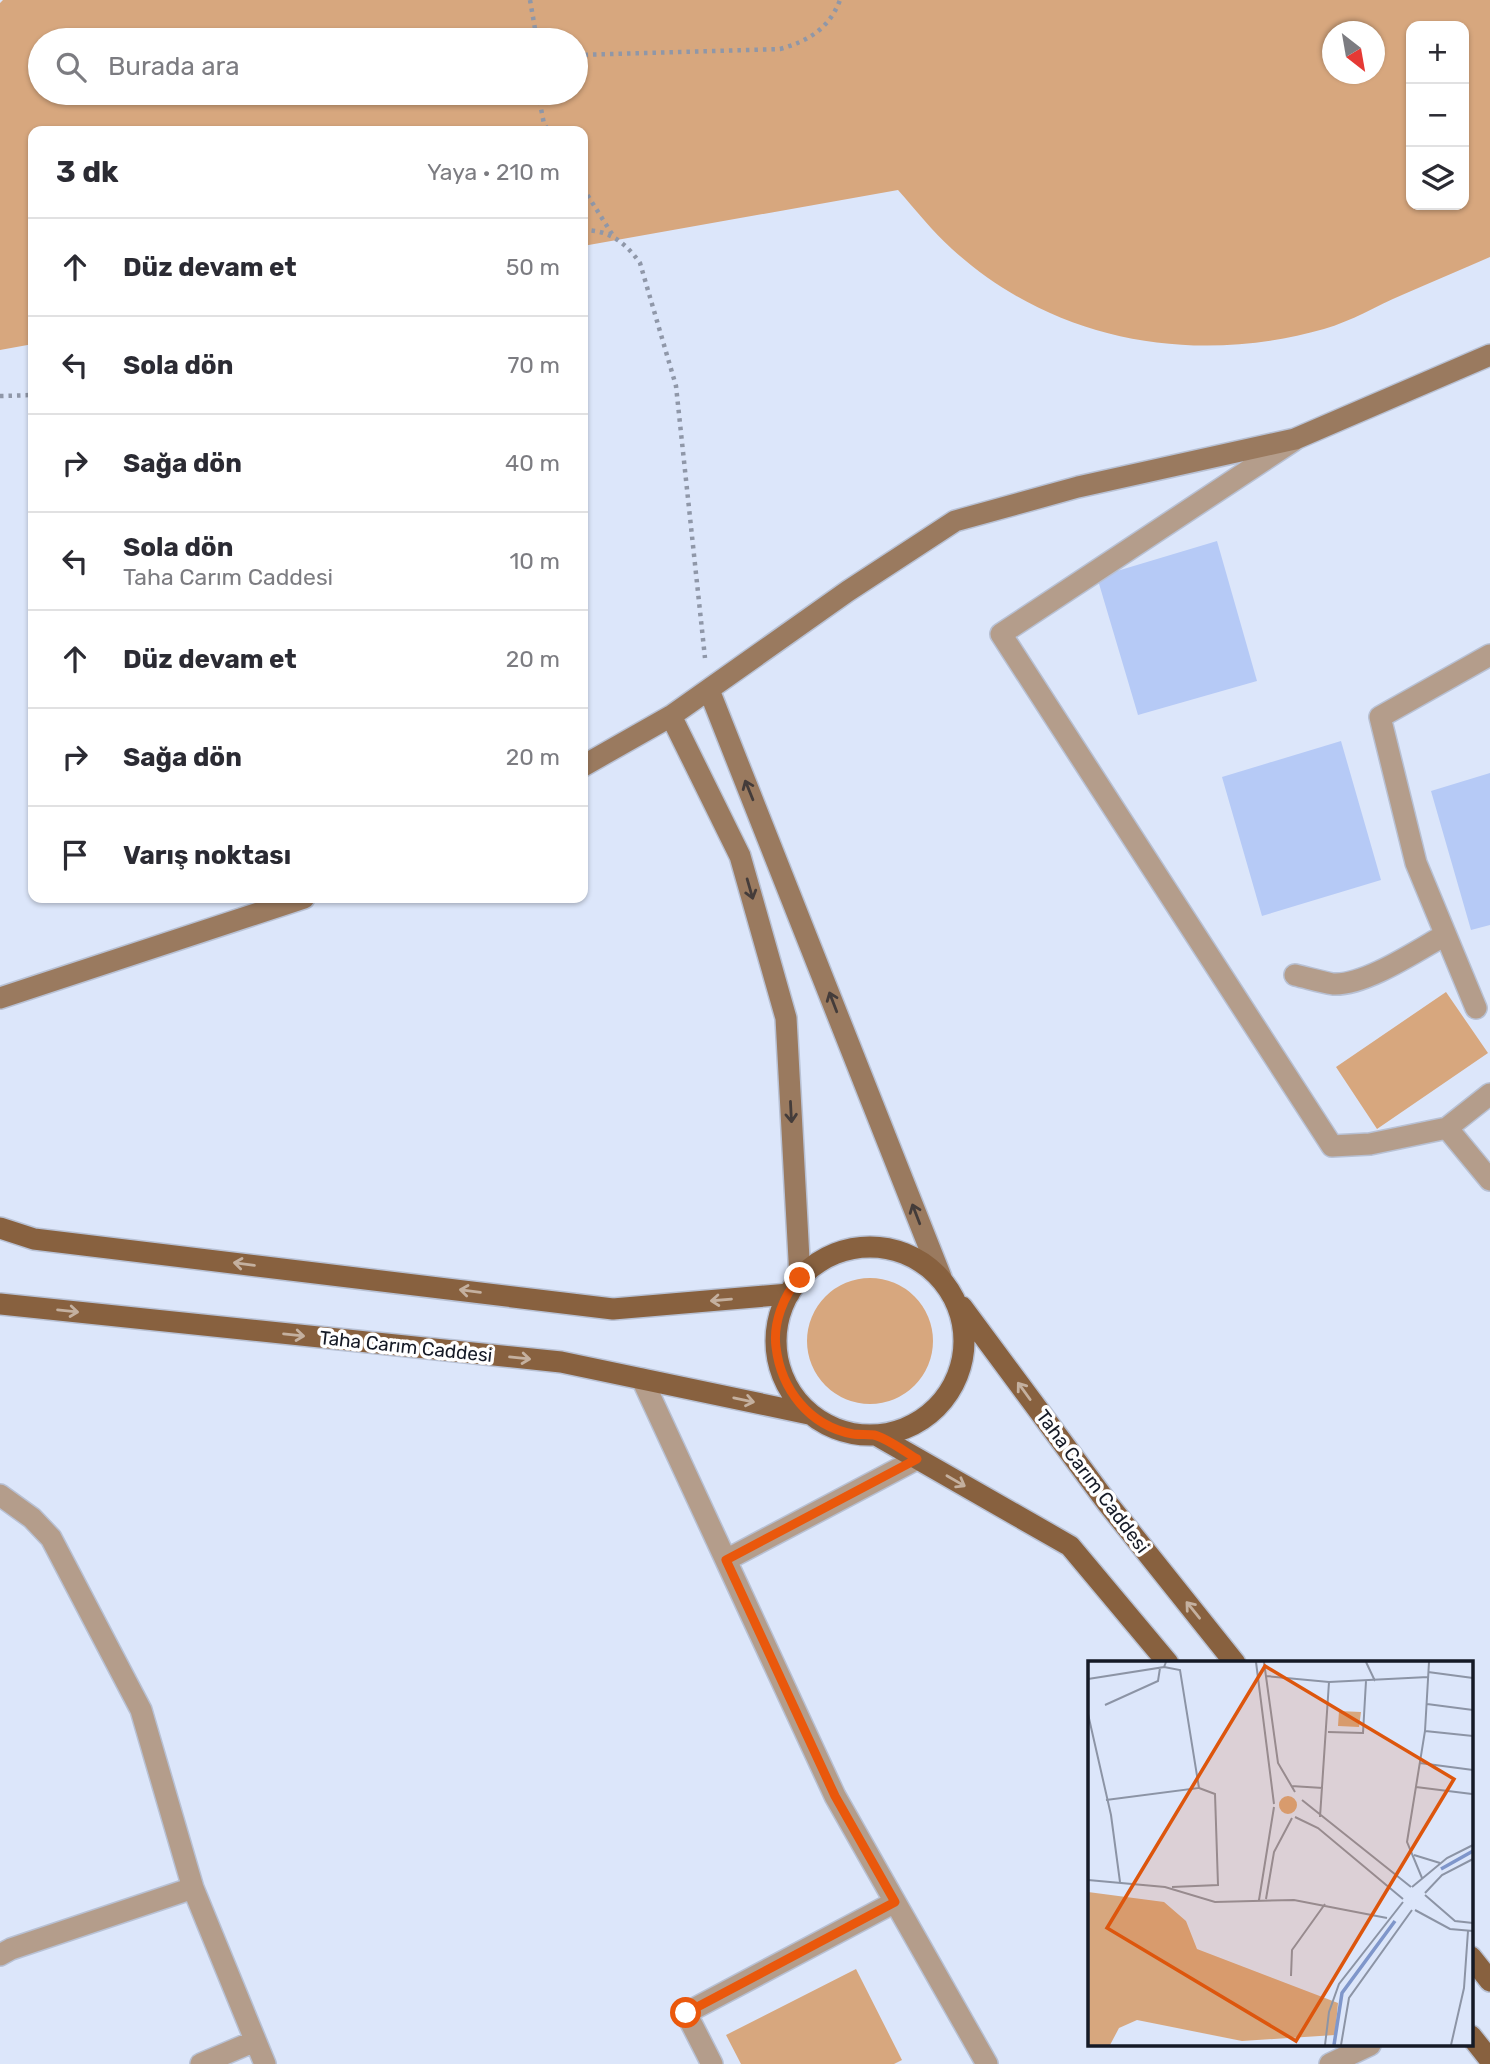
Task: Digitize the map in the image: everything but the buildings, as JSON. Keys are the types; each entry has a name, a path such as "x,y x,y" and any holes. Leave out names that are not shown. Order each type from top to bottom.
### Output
{"main road":[{"path":"0,1228 34,1238 613,1309 794,1286"},
{"path":"877,1246 901,1251 922,1261 941,1277 955,1296 963,1322 965,1349 958,1375 945,1398 926,1417 902,1430 876,1435 852,1434 829,1427 809,1414 790,1393 778,1366 775,1338 780,1310 794,1286 810,1267 831,1254 854,1247 877,1246"},
{"name":"Taha Carım Caddesi","path":"955,1296 1108,1504 1234,1661"},
{"name":"Taha Carım Caddesi","path":"0,1304 561,1362 809,1414"},
{"path":"876,1435 1070,1546 1166,1661"},
{"path":"1472,1958 1490,1981"},
{"path":"1472,2037 1490,2060"}],"street":[{"path":"1490,355 1295,439 1001,634 1332,1146 1370,1144 1447,1128 1490,1094"},
{"path":"588,763 671,716 848,591 955,521 1078,487 1295,439"},
{"path":"1476,1009 1416,863 1380,717 1490,656"},
{"path":"709,690 941,1277"},
{"path":"671,716 740,856 786,1018 794,1286"},
{"path":"0,998 289,903"},
{"path":"1295,975 1336,984 1349,982 1384,970 1445,935"},
{"path":"1447,1128 1490,1180"},
{"path":"642,1379 835,1796 987,2064"},
{"path":"726,1560 917,1459"},
{"path":"0,1495 32,1518 51,1538 141,1710 193,1888 265,2064"},
{"path":"0,1955 193,1888"},
{"path":"712,2064 686,2013 895,1902"},
{"path":"201,2064 255,2041"},
{"path":"1330,2064 1368,2046"}],"path":[{"path":"530,0 535,28"},
{"path":"588,55 780,49 802,43 821,29 836,10 840,0"},
{"path":"540,105 545,126"},
{"path":"588,196 613,235"},
{"path":"588,230 613,235 629,247 640,262 676,386 709,690"},
{"path":"0,397 28,395"}],"shaded area":[{"path":"3,0 1490,0 1490,257 1324,329 1275,340 1225,345 1176,344 1128,338 1080,325 1035,306 992,281 952,249 898,190 588,245 588,126 28,126 28,345 0,350 0,3"},
{"path":"1446,992 1488,1053 1377,1129 1336,1067"},
{"path":"870,1278 894,1283 915,1296 928,1317 933,1341 928,1365 915,1386 894,1399 870,1404 846,1399 825,1386 812,1365 807,1341 812,1317 825,1296 846,1283"},
{"path":"856,1969 902,2060 894,2064 741,2064 726,2035"}],"route":[{"path":"686,2013 895,1902 835,1796 726,1560 917,1459 876,1435 852,1434 829,1427 809,1414 790,1393 778,1366 775,1338 780,1310 793,1284 800,1278"}]}
